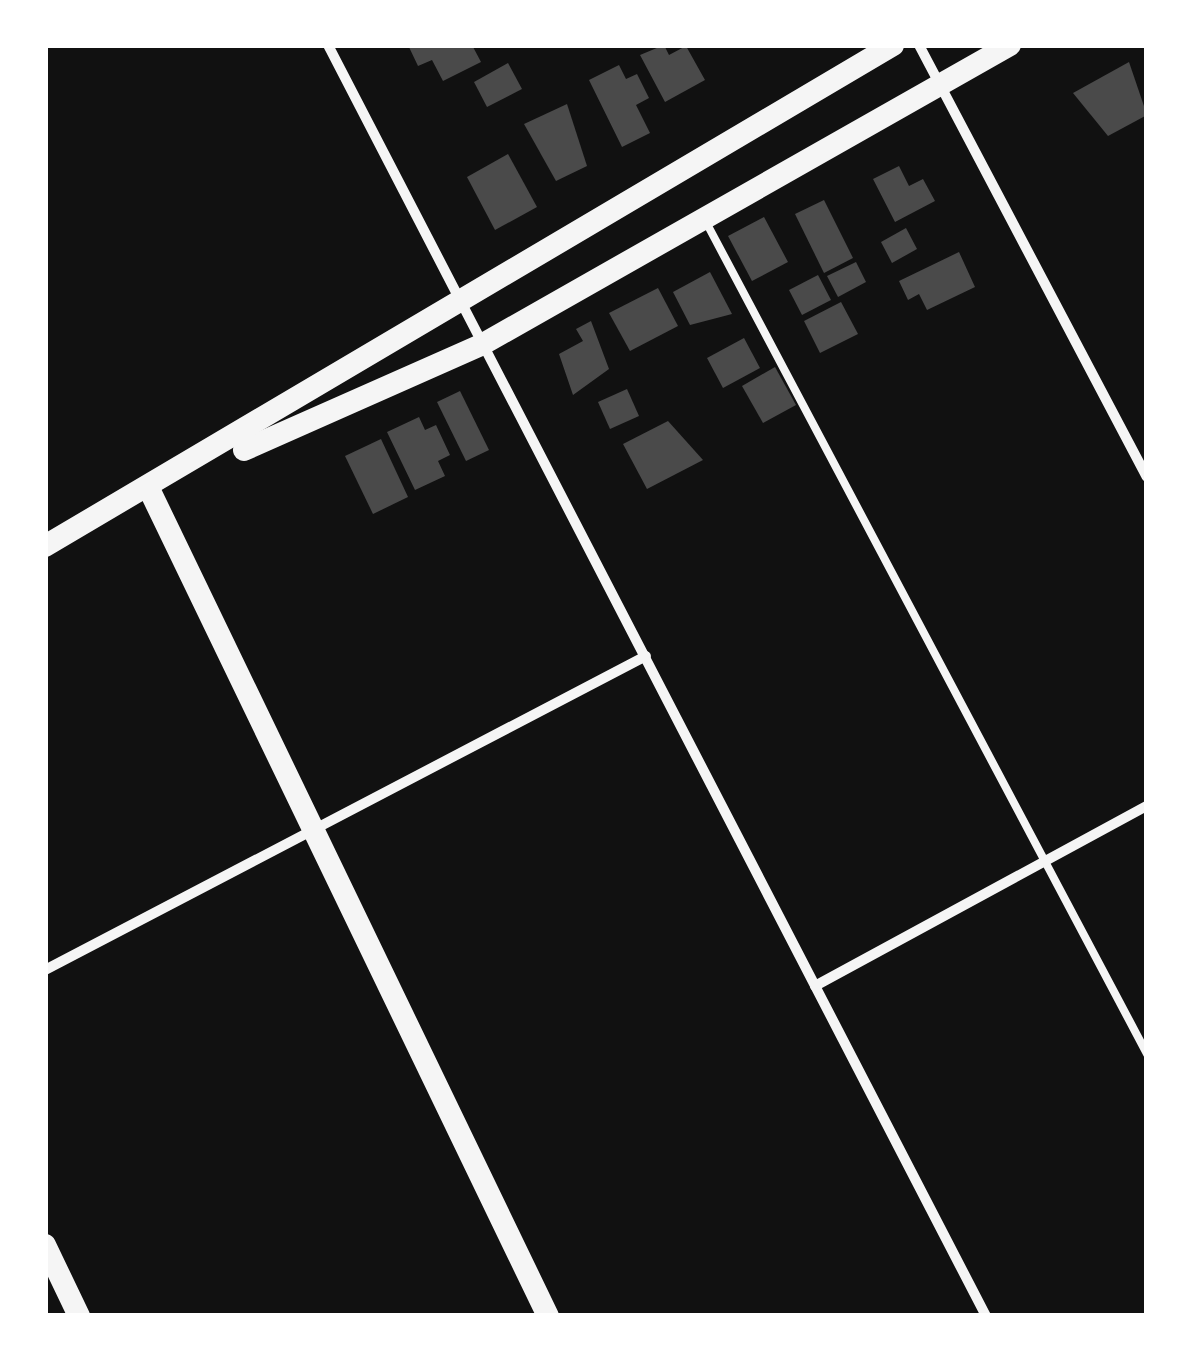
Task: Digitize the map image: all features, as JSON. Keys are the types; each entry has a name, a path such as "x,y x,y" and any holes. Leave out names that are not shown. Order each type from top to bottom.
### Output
{"main road":[{"path":"150,492 893,45"},
{"path":"45,546 150,492 483,344 1010,45"},
{"path":"150,492 548,1316"},
{"path":"45,1245 79,1316"}],"street":[{"path":"328,45 986,1316"},
{"path":"919,45 1147,477"},
{"path":"45,970 312,824 646,656"},
{"path":"816,986 1147,806"}],"lane":[{"path":"704,218 1147,1054"}],"building":[{"path":"408,45 472,45 481,62 443,81 432,60 418,66"},
{"path":"664,45 669,55 686,46 705,80 665,102 640,55"},
{"path":"1129,62 1147,115 1108,136 1073,93"},
{"path":"508,63 522,89 487,107 474,82"},
{"path":"619,65 626,79 637,74 649,98 636,105 650,133 622,147 589,80"},
{"path":"567,104 587,166 556,181 524,124"},
{"path":"508,154 537,207 495,230 467,177"},
{"path":"899,166 909,186 923,179 935,201 895,222 873,179"},
{"path":"824,200 853,258 824,273 795,214"},
{"path":"764,217 788,262 752,281 728,236"},
{"path":"906,228 917,249 892,263 881,242"},
{"path":"959,252 975,287 927,310 919,294 908,300 899,281"},
{"path":"856,262 866,282 838,297 827,276"},
{"path":"710,272 732,314 690,325 673,292"},
{"path":"818,275 831,300 802,315 789,290"},
{"path":"658,288 678,326 630,351 609,313"},
{"path":"841,302 858,334 820,353 804,321"},
{"path":"591,321 609,369 573,395 559,354 583,341 576,329"},
{"path":"744,338 760,368 723,388 707,358"},
{"path":"775,367 796,405 763,423 742,386"},
{"path":"627,389 639,416 610,429 598,402"},
{"path":"460,391 489,450 466,461 437,402"},
{"path":"419,417 425,430 436,425 450,455 438,461 445,476 415,490 387,432"},
{"path":"668,421 703,460 647,489 623,444"},
{"path":"381,439 408,497 373,514 345,456"}]}
